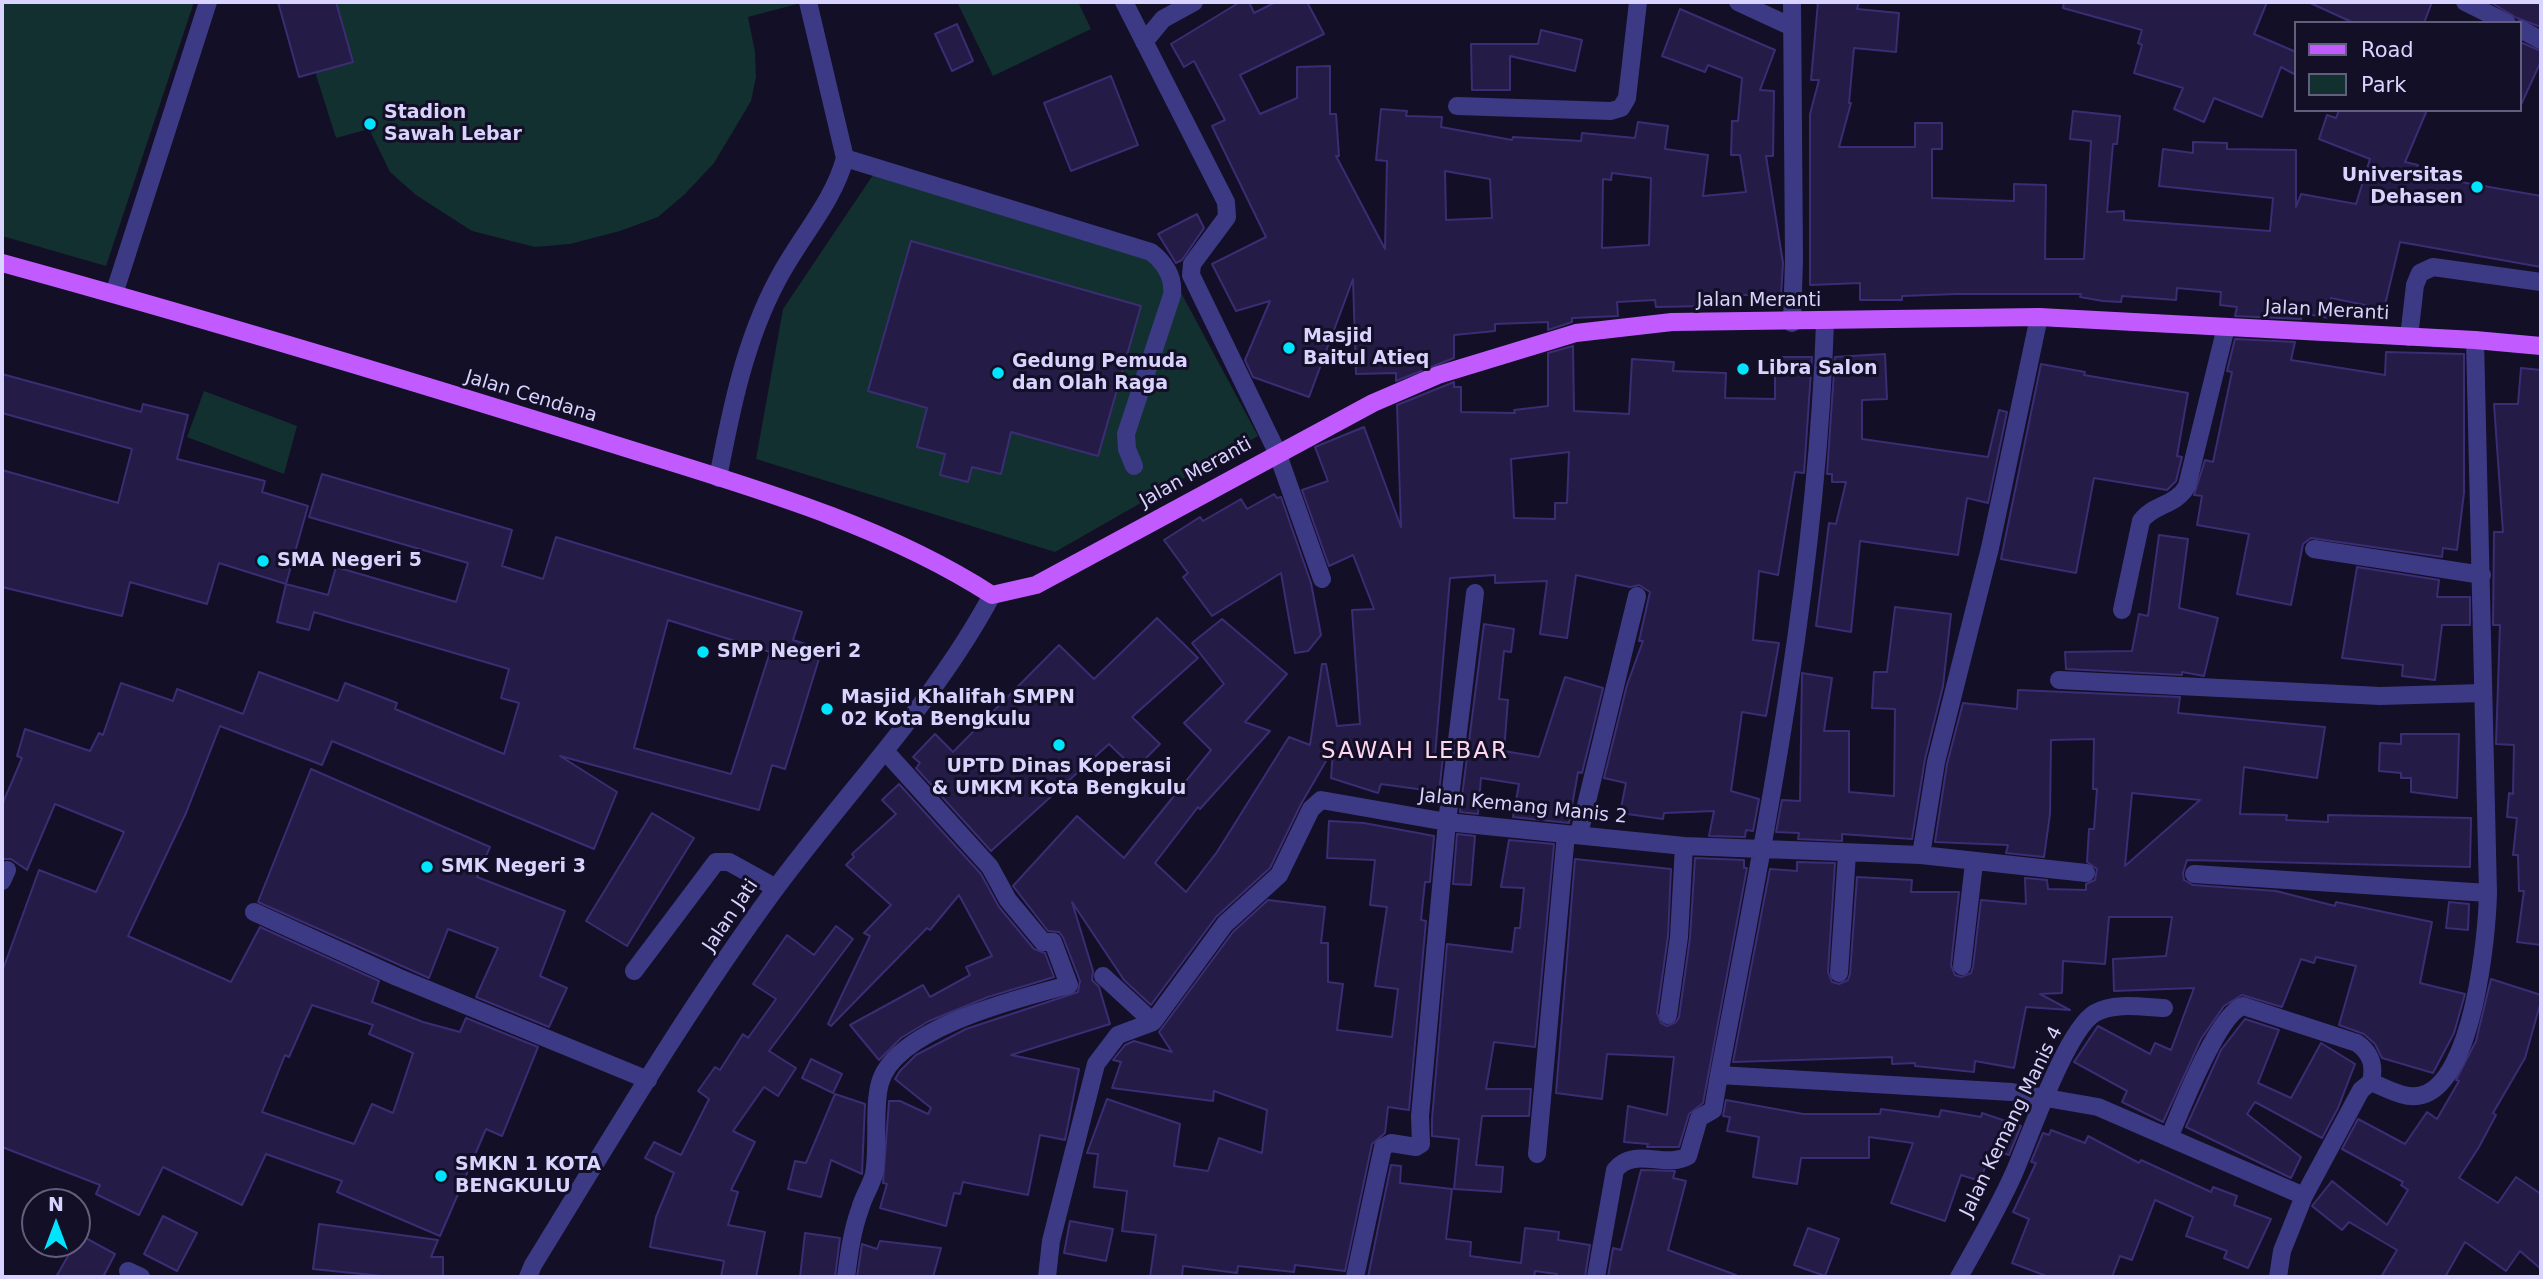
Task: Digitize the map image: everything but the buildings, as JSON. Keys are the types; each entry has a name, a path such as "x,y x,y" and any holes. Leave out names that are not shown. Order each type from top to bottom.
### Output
{"main road":[{"name":"Jalan Cendana","path":"2,263 114,294 718,478 898,542 992,595"},
{"name":"Jalan Meranti","path":"992,595 1036,585 1277,452 1373,403 1438,375 1576,333 1672,322 1792,323 2039,317 2475,340 2541,346"}],"street":[{"path":"114,294 208,2"},
{"path":"718,478 735,397 761,315 777,280 837,179 845,158 808,2"},
{"path":"1124,2 1226,202 1227,217 1190,271 1277,452 1322,579"},
{"path":"1144,42 1163,19 1194,2"},
{"path":"1457,106 1611,111 1621,108 1627,98 1638,2"},
{"path":"1738,2 1790,26"},
{"path":"1792,2 1792,323"},
{"path":"2465,2 2503,21"},
{"path":"2522,30 2541,40"},
{"path":"845,158 1151,252 1161,259 1171,278 1172,295 1126,434 1127,449 1135,466"},
{"path":"2409,337 2415,285 2420,273 2433,267 2541,282"},
{"path":"1921,855 1936,762 1990,548 2039,317"},
{"path":"1595,1277 1615,1172 1619,1166 1630,1159 1676,1160 1688,1156 1699,1118 1713,1110 1762,851 1816,481 1825,322"},
{"path":"2122,610 2141,521 2151,511 2178,499 2187,486 2226,327"},
{"path":"2371,1082 2402,1094 2419,1097 2434,1091 2448,1077 2460,1050 2485,954 2488,892 2475,340"},
{"path":"2314,549 2482,575"},
{"path":"1355,1277 1383,1147 1391,1143 1416,1147 1421,1144 1420,1116 1447,822 1475,593"},
{"name":"Jalan Jati","path":"528,1277 648,1080 776,888 886,752 965,645 992,595"},
{"path":"1537,1154 1573,834 1637,596"},
{"path":"2059,680 2367,696 2482,693"},
{"path":"846,1277 860,1209 873,1177 880,1082 892,1063 916,1042 942,1028 1019,999 1069,985 1053,942 1043,942 1008,900 990,867 886,752"},
{"name":"Jalan Kemang Manis 2","path":"1153,1022 1225,924 1279,876 1318,801 1328,800 1447,822 1684,846 1921,855 1974,863 2086,873"},
{"path":"1668,1015 1679,937 1684,846"},
{"path":"1839,972 1847,854"},
{"path":"634,971 716,862 729,862 776,888"},
{"path":"1962,966 1974,863"},
{"path":"2194,874 2488,892"},
{"path":"254,912 397,977 648,1080"},
{"path":"1047,1277 1051,1241 1091,1074 1118,1035 1153,1022 1102,976"},
{"name":"Jalan Kemang Manis 4","path":"1959,1277 2012,1176 2073,1040 2096,1012 2134,1006 2164,1008"},
{"path":"2169,1138 2213,1042 2230,1014 2243,1006 2357,1043 2366,1050 2372,1061 2371,1082 2361,1090 2304,1196 2282,1251 2278,1277"},
{"path":"1719,1075 1957,1087 2098,1107 2304,1196"}],"green space":[{"path":"2,2 194,2 106,266 2,236"},
{"path":"293,2 797,4 748,17 755,52 756,77 751,101 714,163 685,194 658,217 620,231 570,244 535,247 472,231 416,195 390,172 369,129 336,138"},
{"path":"957,2 1078,2 1091,29 993,76"},
{"name":"Gedung Pemuda dan Olah Raga","path":"875,172 1163,259 1258,436 1055,552 756,459 783,309"},
{"path":"204,391 297,426 284,474 187,437"}],"place":[{"name":"Stadion Sawah Lebar","path":"370,124"},
{"name":"Universitas Dehasen","path":"2477,187"},
{"name":"Masjid Baitul Atieq","path":"1289,348"},
{"name":"Libra Salon","path":"1743,369"},
{"name":"Gedung Pemuda dan Olah Raga","path":"998,373"},
{"name":"SMA Negeri 5","path":"263,561"},
{"name":"SMP Negeri 2","path":"703,652"},
{"name":"Masjid Khalifah SMPN 02 Kota Bengkulu","path":"827,709"},
{"name":"UPTD Dinas Koperasi & UMKM Kota Bengkulu","path":"1059,745"},
{"name":"SMK Negeri 3","path":"427,867"},
{"name":"SMKN 1 KOTA BENGKULU","path":"441,1176"}],"district":[{"name":"SAWAH LEBAR","path":"1415,752"}]}
